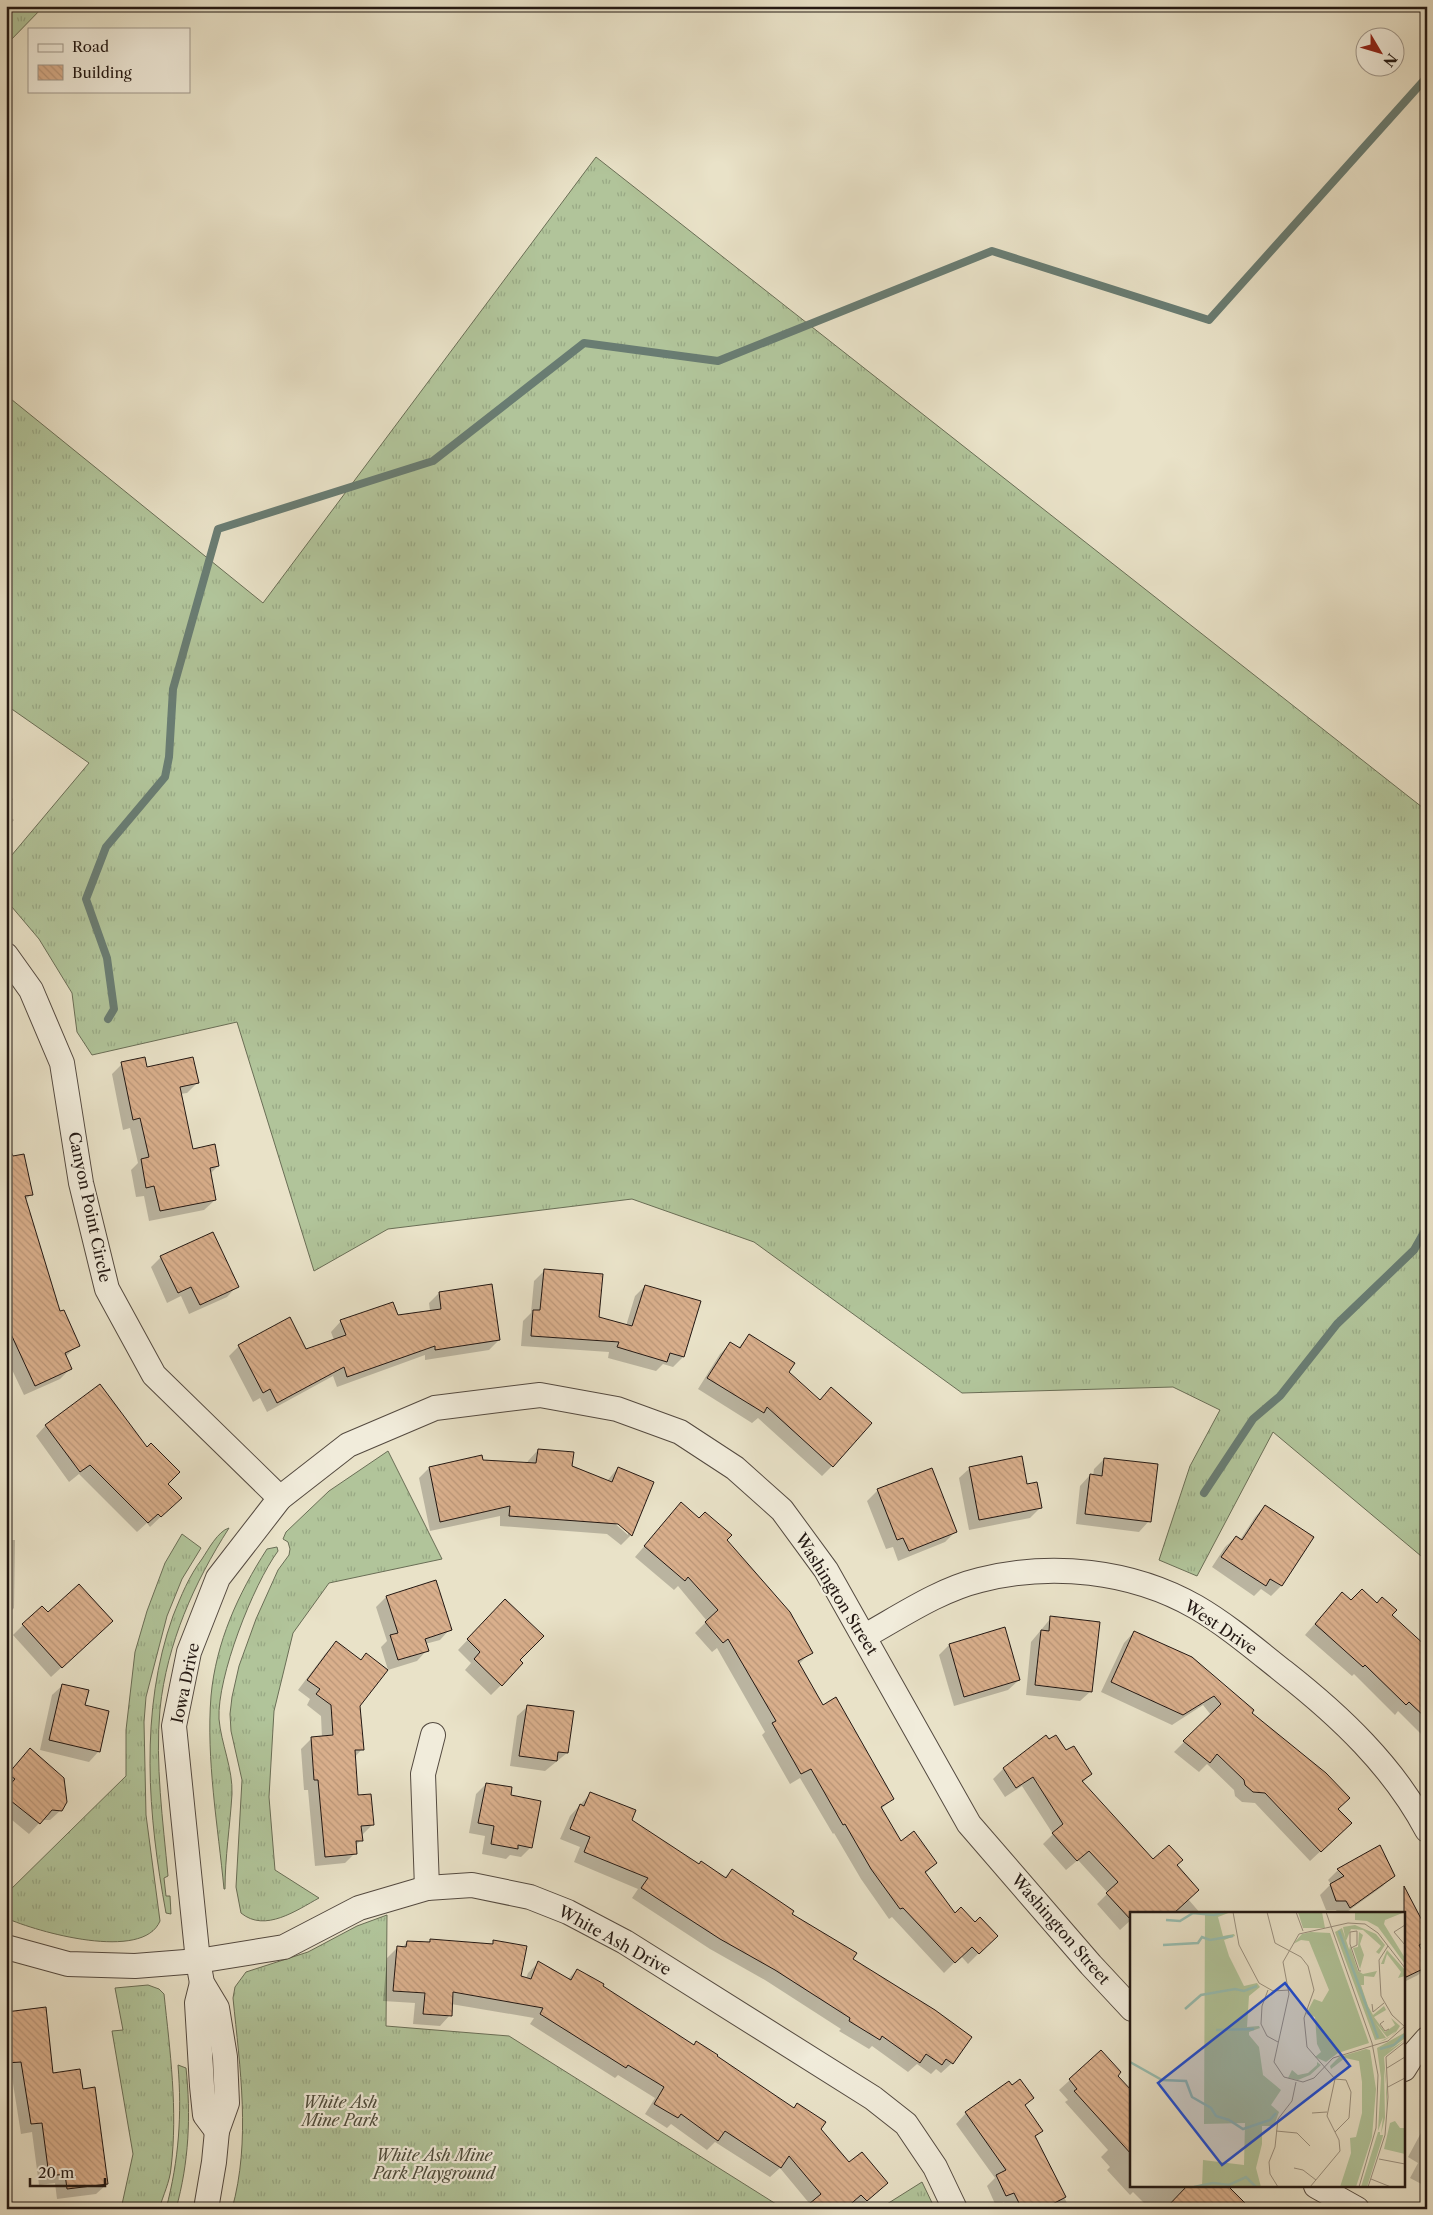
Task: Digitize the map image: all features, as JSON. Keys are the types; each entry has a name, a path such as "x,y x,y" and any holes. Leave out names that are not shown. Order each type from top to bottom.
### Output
{"street":[{"name":"Canyon Point Circle","path":"6,955 31,990 62,1063 81,1183 107,1289 154,1375 280,1498"},
{"name":"Washington Street","path":"280,1498 348,1445 435,1408 540,1395 617,1408 680,1432 735,1468 782,1510 826,1570 865,1636 969,1824 1091,1965 1130,2007"},
{"name":"Iowa Drive","path":"206,2209 217,2131 205,2114 202,2086 197,2003 200,1972 174,1726 188,1652 218,1578 280,1498"},
{"name":"West Drive","path":"865,1636 933,1598 979,1580 1012,1574 1061,1570 1115,1576 1166,1592 1195,1606 1224,1625 1311,1693 1357,1735 1388,1771 1427,1830"},
{"path":"428,1888 423,1774 433,1735"},
{"name":"White Ash Drive","path":"200,1972 284,1947 359,1908 428,1888 472,1885 530,1897 568,1912 625,1942 880,2103 906,2124 934,2167 955,2209"},
{"path":"6,1947 68,1964 135,1966 200,1972"},
{"path":"1406,2066 1427,2039"},
{"path":"1325,2189 1357,2209"}],"green space":[{"path":"6,6 44,6 6,45"},
{"path":"596,157 1427,811 1427,1561 1273,1432 1197,1576 1159,1560 1190,1466 1220,1410 1173,1387 962,1393 754,1242 632,1199 388,1229 314,1271 237,1022 92,1055 77,1032 72,993 39,939 6,900 6,862 89,763 6,705 6,395 263,603"},
{"path":"388,1451 442,1559 329,1583 293,1633 274,1711 269,1797 275,1870 319,1898 281,1918 260,1921 250,1919 241,1913 236,1887 242,1780 231,1731 230,1714 239,1666 256,1619 278,1570 289,1555 288,1542 283,1539 286,1532 329,1491"},
{"path":"229,1528 204,1570 184,1614 169,1661 160,1709 159,1772 168,1876 164,1878 166,1896 170,1896 171,1914 166,1913 151,1801 151,1726 155,1689 162,1652 182,1594 193,1572 214,1541"},
{"path":"182,1534 201,1548 182,1579 167,1616 146,1697 144,1722 146,1815 160,1921 150,1933 133,1940 112,1942 64,1936 6,1918 6,1894 126,1776 126,1730 135,1652 147,1611 165,1563"},
{"path":"277,1547 278,1551 258,1586 238,1632 230,1656 220,1701 220,1728 232,1785 224,1889 211,1769 210,1720 214,1676 223,1638 238,1601 267,1549"},
{"name":"White Ash Mine Park","path":"387,1915 386,2026 509,2036 776,2204 781,2209 232,2209 238,2183 243,2131 241,2078 233,1998 235,1987 246,1972 308,1952 357,1926"},
{"path":"148,1985 159,1989 164,1994 171,2059 174,2124 171,2168 159,2209 121,2209 133,2154 112,2031 123,2030 115,1988"},
{"path":"178,2065 186,2068 188,2139 184,2174 176,2209 166,2209 177,2155 180,2101"},
{"path":"922,2182 935,2209 879,2209"}],"building":[{"path":"145,1057 147,1067 193,1057 199,1083 180,1087 193,1149 215,1144 219,1166 210,1168 216,1200 160,1211 154,1186 146,1188 141,1159 149,1157 140,1118 133,1120 121,1062"},
{"path":"6,1152 11,1152 13,1156 24,1154 33,1195 25,1196 60,1311 64,1310 80,1346 65,1353 72,1369 35,1386 10,1332 6,1332"},
{"path":"213,1232 239,1287 200,1305 191,1287 178,1293 160,1256"},
{"path":"544,1269 603,1274 599,1317 632,1326 645,1285 701,1301 684,1357 670,1353 667,1362 617,1347 619,1342 531,1336 533,1310 540,1310"},
{"path":"492,1284 500,1340 435,1350 435,1346 347,1377 344,1367 277,1403 270,1389 263,1393 238,1345 290,1317 306,1349 346,1335 340,1320 393,1302 398,1315 441,1309 439,1292"},
{"path":"749,1334 795,1363 789,1372 820,1400 831,1387 872,1423 833,1467 767,1407 764,1413 707,1378 730,1342 740,1348"},
{"path":"100,1384 147,1447 151,1443 180,1472 168,1484 182,1498 161,1517 158,1514 148,1523 90,1465 80,1472 45,1425"},
{"path":"538,1449 574,1452 572,1466 612,1482 618,1467 654,1482 632,1536 618,1524 509,1516 510,1506 440,1522 429,1467 482,1455 483,1460 536,1463"},
{"path":"1022,1456 1027,1484 1037,1482 1042,1508 979,1520 969,1467"},
{"path":"1104,1458 1158,1464 1151,1522 1085,1514 1090,1474 1102,1476"},
{"path":"932,1468 957,1532 909,1551 903,1538 897,1540 877,1489"},
{"path":"681,1502 699,1518 705,1512 732,1535 727,1540 790,1612 813,1653 798,1661 823,1705 836,1697 894,1799 881,1807 901,1841 914,1831 937,1863 925,1872 955,1913 961,1907 975,1922 980,1917 998,1936 979,1954 972,1947 955,1963 903,1908 900,1909 871,1869 845,1824 843,1825 811,1769 801,1774 772,1723 776,1721 728,1639 723,1643 705,1622 718,1610 688,1577 685,1581 644,1546"},
{"path":"1265,1505 1314,1537 1282,1586 1270,1579 1266,1586 1221,1557 1236,1536 1242,1540"},
{"path":"436,1580 452,1630 425,1639 429,1651 398,1660 390,1635 398,1633 386,1596"},
{"path":"79,1584 113,1621 62,1668 22,1624 42,1606 48,1612"},
{"path":"1362,1589 1377,1603 1382,1597 1397,1610 1392,1615 1427,1647 1427,1719 1409,1702 1406,1705 1365,1665 1363,1667 1315,1624 1342,1592 1351,1600"},
{"path":"505,1599 544,1636 520,1660 523,1663 502,1686 474,1659 480,1652 467,1639"},
{"path":"1050,1616 1100,1622 1092,1692 1035,1685 1041,1630 1049,1631"},
{"path":"1005,1627 1020,1680 964,1697 949,1644"},
{"path":"1134,1631 1192,1657 1254,1710 1252,1713 1326,1773 1350,1798 1338,1809 1352,1823 1321,1852 1265,1793 1253,1792 1245,1785 1244,1780 1217,1754 1210,1763 1183,1741 1221,1704 1214,1696 1183,1715 1111,1682"},
{"path":"336,1641 361,1660 366,1653 388,1670 360,1706 364,1750 355,1750 358,1795 371,1794 374,1825 361,1826 363,1841 356,1841 357,1854 325,1857 318,1780 314,1780 311,1737 333,1735 331,1705 316,1694 320,1689 307,1680"},
{"path":"62,1684 89,1690 85,1705 109,1711 100,1752 49,1740"},
{"path":"527,1705 574,1711 568,1753 558,1752 557,1761 519,1756"},
{"path":"1046,1735 1049,1739 1056,1735 1066,1750 1074,1746 1092,1774 1082,1781 1153,1859 1169,1845 1183,1860 1177,1865 1199,1890 1175,1912 1130,1912 1130,1919 1106,1893 1118,1882 1089,1851 1077,1861 1052,1833 1063,1824 1033,1777 1016,1788 1003,1768"},
{"path":"30,1748 64,1778 67,1802 62,1811 52,1810 40,1824 6,1797 6,1789 15,1779 8,1774"},
{"path":"486,1783 512,1787 511,1795 541,1801 532,1848 518,1845 518,1849 491,1844 494,1826 478,1823"},
{"path":"590,1792 636,1810 632,1820 699,1864 701,1861 726,1878 732,1869 794,1911 792,1914 857,1953 853,1959 935,2010 972,2037 953,2064 946,2059 942,2065 926,2054 920,2063 882,2036 880,2040 849,2021 850,2018 775,1970 720,1939 641,1888 648,1878 584,1852 590,1837 570,1829 580,1804 584,1806"},
{"path":"1380,1845 1395,1876 1350,1908 1346,1901 1336,1901 1330,1884 1344,1876 1337,1869"},
{"path":"1404,1886 1427,1930 1427,1941 1419,1945 1427,1961 1427,1967 1406,1977 1406,1912 1404,1912"},
{"path":"430,1939 493,1944 493,1940 527,1946 521,1976 531,1979 538,1961 571,1980 577,1969 604,1984 603,1986 694,2045 696,2041 718,2055 794,2108 797,2103 826,2122 821,2129 849,2162 862,2152 888,2183 867,2201 861,2195 845,2209 803,2209 821,2194 789,2156 781,2168 725,2131 718,2141 681,2114 678,2118 654,2104 664,2087 628,2065 626,2068 540,2014 543,2008 453,1992 452,2016 423,2014 425,1993 393,1991 397,1946 406,1947 407,1941 430,1942"},
{"path":"46,2007 53,2073 80,2069 83,2089 95,2087 108,2184 67,2189 65,2174 49,2176 42,2123 31,2124 21,2062 6,2063 6,2012"},
{"path":"1101,2050 1121,2072 1118,2076 1130,2089 1130,2153 1074,2091 1077,2089 1069,2079"},
{"path":"1020,2079 1034,2098 1025,2105 1043,2131 1035,2136 1066,2197 1043,2209 1022,2209 1014,2193 1006,2196 996,2175 1006,2170 965,2112 1009,2081 1012,2085"},
{"path":"1185,2188 1230,2188 1251,2209 1165,2209"}],"waterway":[{"path":"108,1019 114,1009 107,958 86,899 106,847 165,777 169,757 173,689 218,529 433,461 584,343 718,361 992,251 1209,320 1427,77"},
{"path":"1204,1493 1253,1419 1280,1396 1337,1324 1414,1250 1427,1227"}],"park label":[{"name":"White Ash Mine Park Playground","path":"434,2164"}]}
